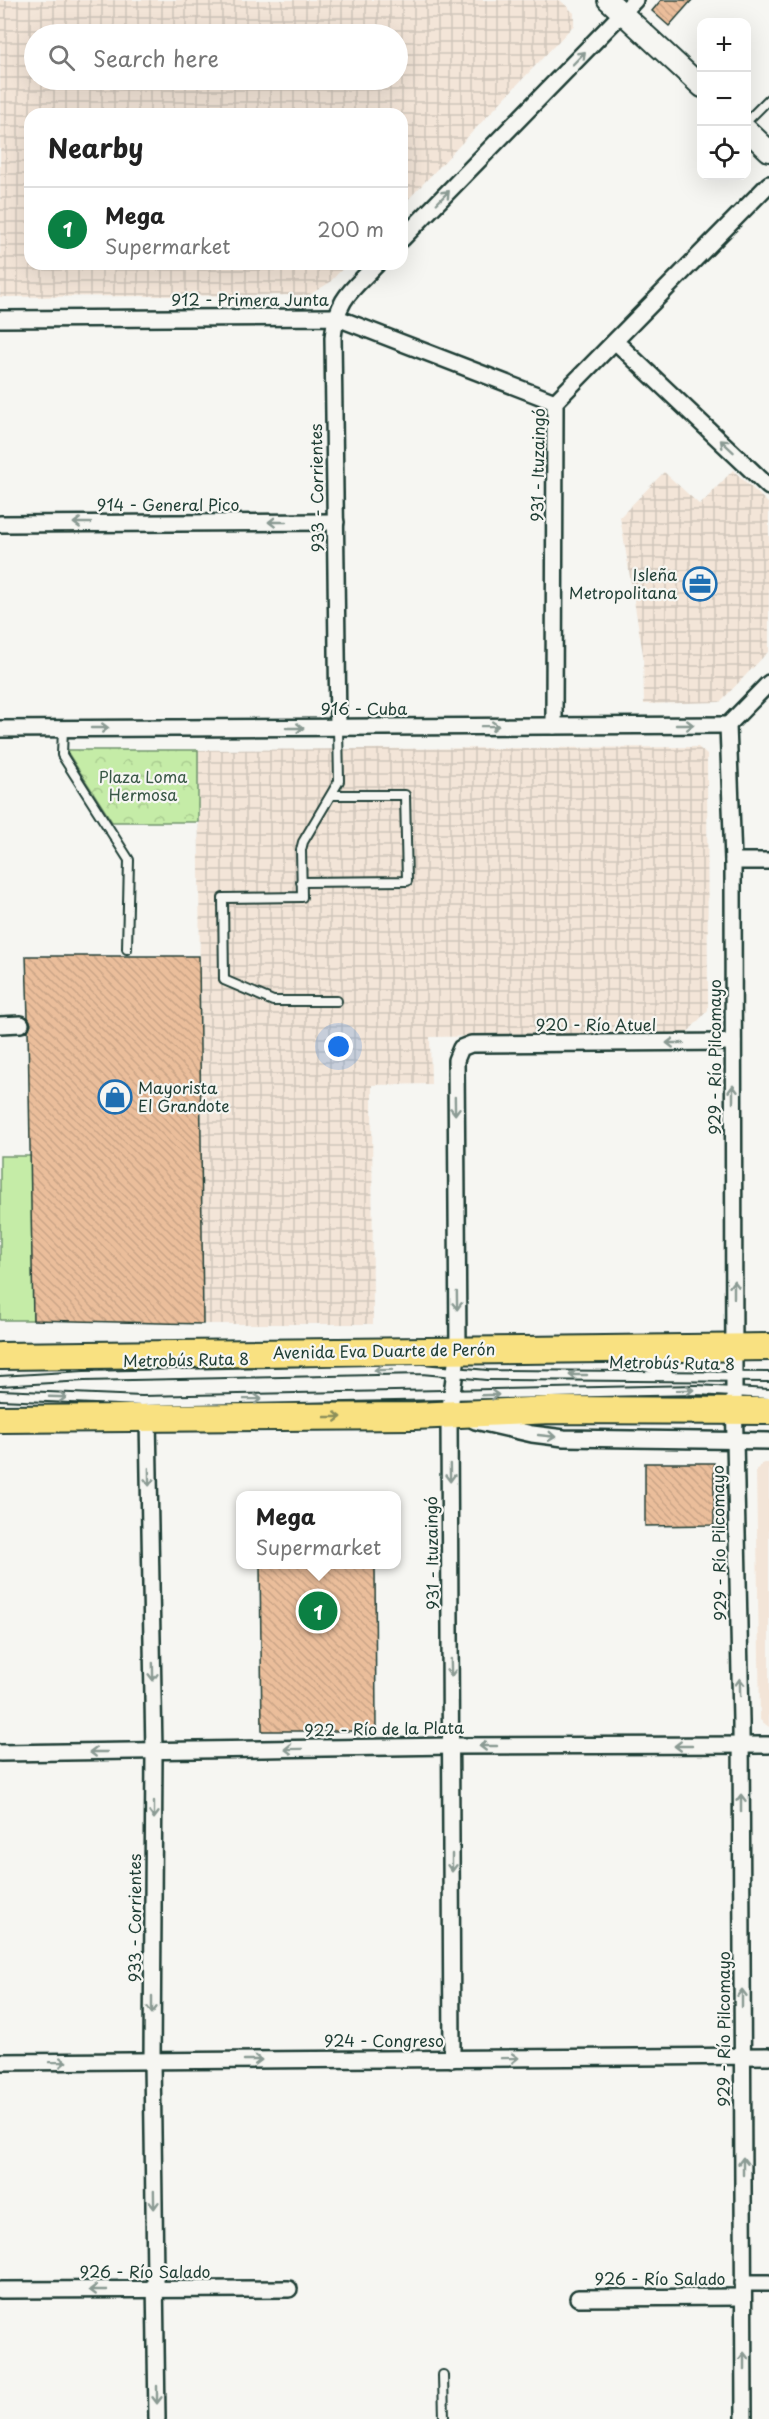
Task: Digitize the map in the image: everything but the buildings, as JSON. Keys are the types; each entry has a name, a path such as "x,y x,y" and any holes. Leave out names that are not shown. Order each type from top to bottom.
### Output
{"main road":[{"path":"604,1354 769,1347"},
{"name":"Avenida Eva Duarte de Perón","path":"0,1356 556,1361 604,1354"},
{"path":"0,1419 148,1418 450,1406 552,1410 734,1393 769,1411"}],"street":[{"path":"408,233 622,4 697,82"},
{"path":"751,133 769,151"},
{"name":"931 - Ituzaingó","path":"554,726 555,402 769,184"},
{"name":"933 - Corrientes","path":"338,728 333,338 335,317 341,302 371,270"},
{"name":"912 - Primera Junta","path":"0,319 335,317 555,402"},
{"path":"616,342 769,487"},
{"name":"914 - General Pico","path":"0,524 336,522"},
{"path":"728,725 769,683"},
{"name":"916 - Cuba","path":"0,729 728,725"},
{"name":"929 - Río Pilcomayo","path":"728,725 733,861 734,1393 741,1745 744,2419"},
{"path":"733,861 769,861"},
{"path":"0,1025 21,1024"},
{"name":"920 - Río Atuel","path":"461,1048 471,1044 733,1042"},
{"name":"931 - Ituzaingó","path":"452,2059 450,1406 456,1361 454,1070 461,1048"},
{"path":"450,1406 532,1434 564,1437 769,1441"},
{"name":"933 - Corrientes","path":"148,1418 154,1752 152,2061 157,2419"},
{"name":"922 - Río de la Plata","path":"0,1753 452,1746 769,1745"},
{"name":"924 - Congreso","path":"0,2062 769,2056"},
{"name":"926 - Río Salado","path":"578,2298 743,2290 769,2283"},
{"name":"926 - Río Salado","path":"0,2290 289,2289"}],"lane":[{"path":"751,118 769,99"},
{"path":"63,728 63,755 129,860 127,949"},
{"path":"337,1001 273,1001 224,980 223,897 302,897 303,842 333,795 339,781 338,728"},
{"path":"302,882 407,881 405,795 333,795"},
{"path":"604,1354 678,1375"},
{"name":"Metrobús Ruta 8","path":"0,1381 84,1376 422,1369 456,1361 487,1375 678,1375 734,1393 769,1394"},
{"name":"Metrobús Ruta 8","path":"734,1393 769,1377"},
{"path":"0,1395 142,1401 450,1406"},
{"path":"443,2375 444,2419"}],"shaded area":[{"path":"0,0 560,0 574,13 574,25 408,200 408,108 24,108 24,270 341,270 329,283 309,295 0,297"},
{"name":"Isleña Metropolitana","path":"733,470 769,504 769,651 720,702 644,704 643,654 620,517 664,472 700,505"},
{"path":"698,747 707,755 708,1010 687,1033 430,1037 431,1084 372,1085 373,1324 203,1324 198,750"},
{"path":"763,1463 769,1463 769,1727 760,1720 756,1470"}],"green space":[{"name":"Plaza Loma Hermosa","path":"66,750 198,750 198,822 112,822"},
{"path":"0,1156 32,1156 33,1320 0,1320"}],"place":[{"name":"Isleña Metropolitana","path":"700,584"},
{"name":"Mayorista El Grandote","path":"115,1097"},
{"name":"Mega","path":"318,1611"}]}
